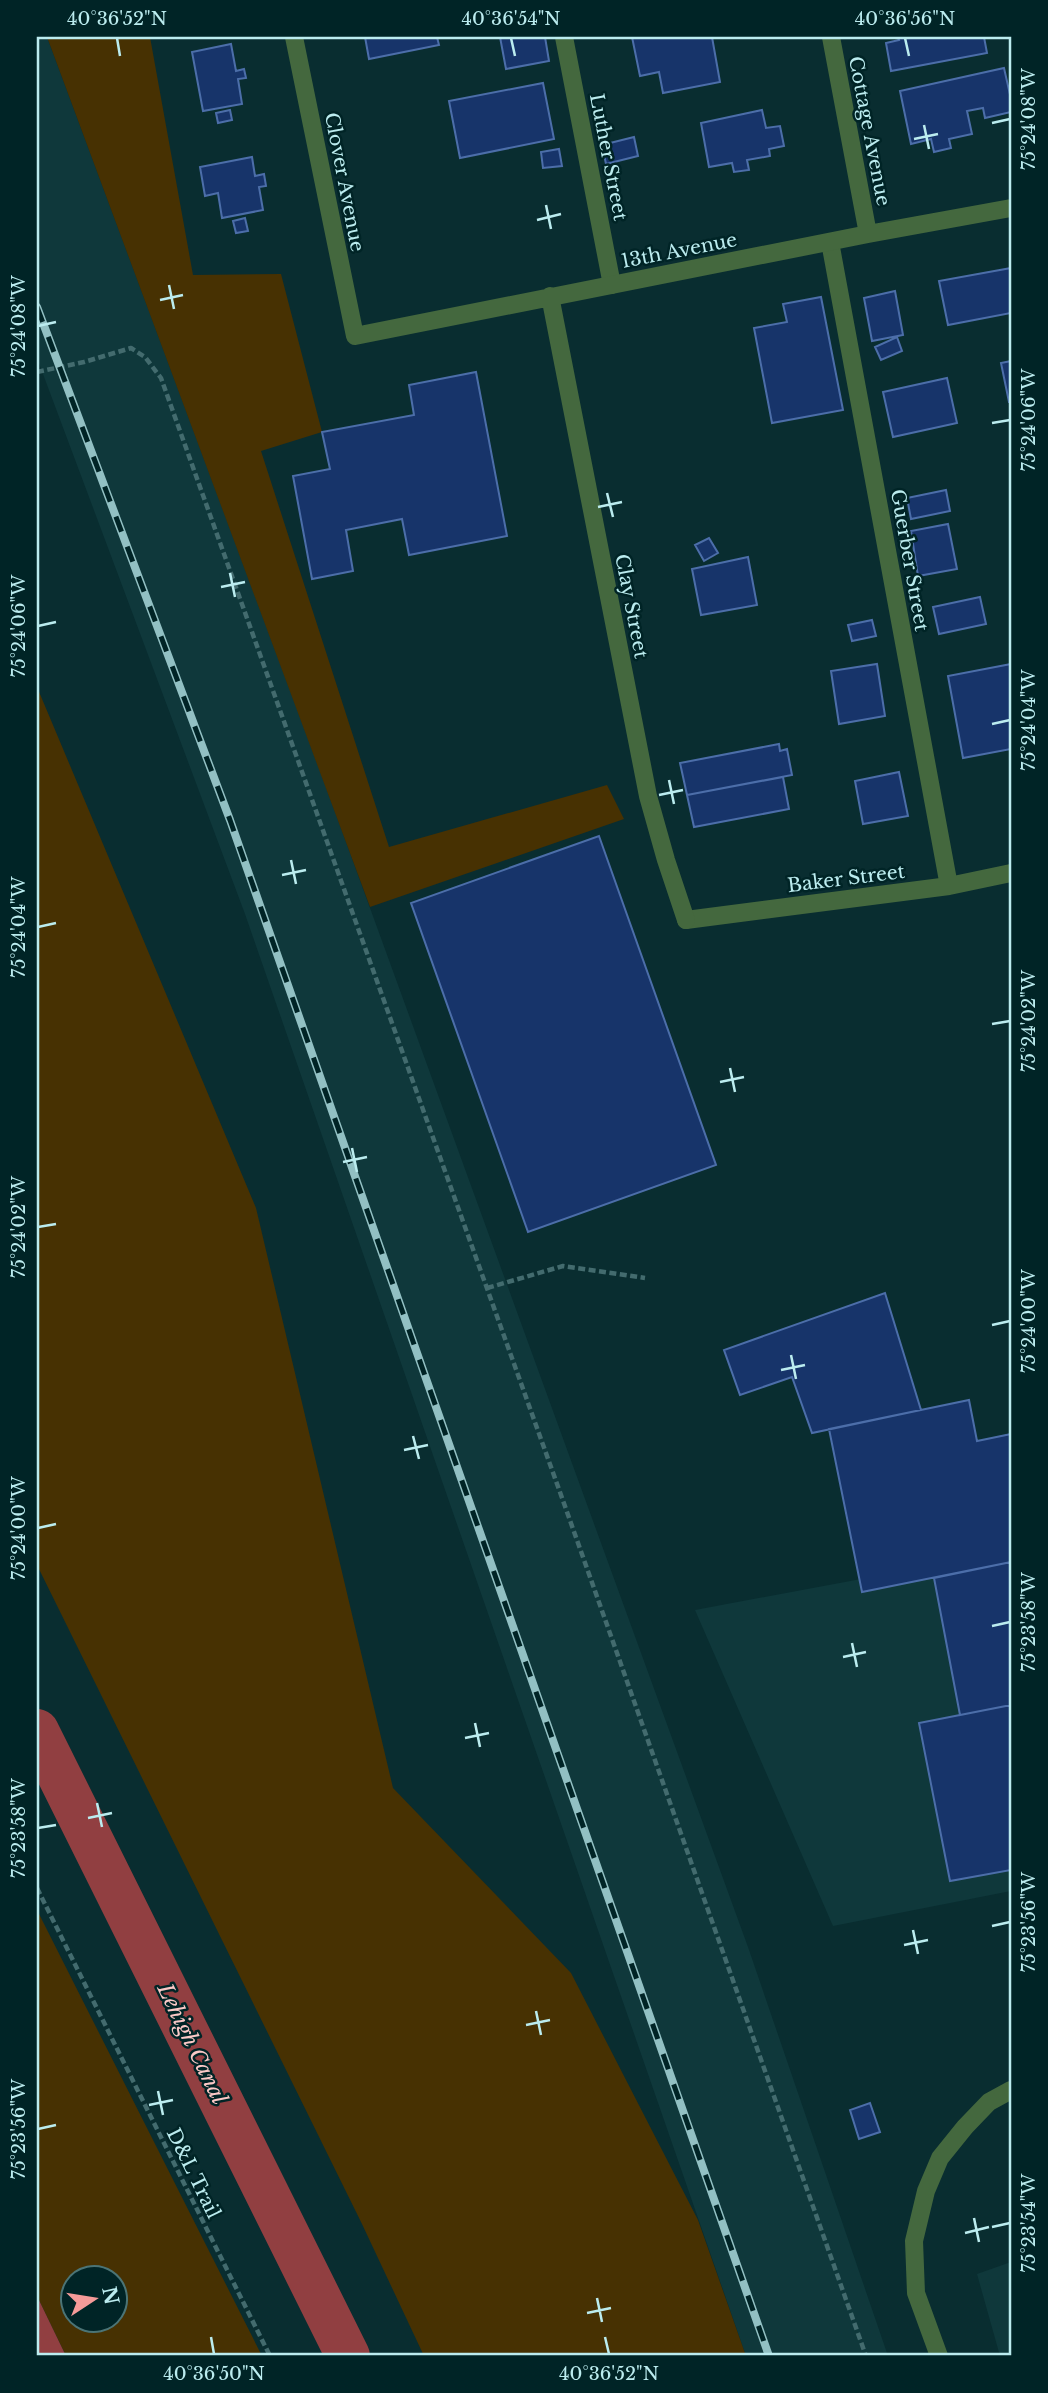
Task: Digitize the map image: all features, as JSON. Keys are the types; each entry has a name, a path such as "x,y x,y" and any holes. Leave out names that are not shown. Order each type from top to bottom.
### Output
{"street":[{"name":"Clover Avenue","path":"294,37 355,336"},
{"name":"Luther Street","path":"564,37 612,285"},
{"name":"Cottage Avenue","path":"831,37 868,234"},
{"name":"13th Avenue","path":"355,336 1011,208"},
{"name":"Guerber Street","path":"830,242 949,886"},
{"name":"Clay Street","path":"550,296 648,796 686,920"},
{"name":"Baker Street","path":"686,920 949,886 1011,873"},
{"path":"939,2356 916,2293 914,2241 926,2191 940,2158 965,2127 989,2102 1011,2090"}],"path":[{"path":"37,372 131,348 145,357 161,378 866,2356"},
{"path":"487,1288 563,1266 645,1278"},
{"name":"D&L Trail","path":"37,1888 270,2356"}],"shaded area":[{"path":"37,37 47,37 322,776 748,1947 888,2356 746,2356 245,914 37,358"},
{"path":"47,37 150,37 193,275 281,274 322,432 261,451 389,847 607,785 624,819 370,907"},
{"path":"37,687 256,1208 393,1788 571,1973 698,2220 746,2356 424,2356 362,2224 37,1565"},
{"path":"1011,1551 1011,1891 833,1926 695,1610"},
{"path":"37,1910 262,2356 66,2356 37,2296"},
{"path":"1011,2262 1011,2356 1000,2356 977,2274"},
{"path":"37,2296 66,2356 37,2356"}],"building":[{"path":"365,37 437,37 439,45 369,59"},
{"path":"500,37 545,37 549,61 506,69"},
{"path":"632,37 712,37 720,82 663,93 659,72 640,76"},
{"path":"898,37 984,37 987,53 891,71 886,43 899,40"},
{"path":"231,44 236,71 244,69 246,78 238,79 242,104 203,111 192,52"},
{"path":"1004,68 1011,112 985,118 983,108 967,111 972,134 949,139 951,148 934,152 931,139 911,144 900,91"},
{"path":"543,83 554,139 460,158 449,101"},
{"path":"230,110 232,120 218,123 216,113"},
{"path":"762,110 766,128 780,126 784,146 769,149 770,156 747,160 749,170 734,172 732,163 709,167 701,123"},
{"path":"634,137 638,156 606,164 602,145"},
{"path":"559,149 562,166 543,168 541,152"},
{"path":"252,157 255,176 264,174 266,186 259,187 263,210 222,218 218,193 205,196 200,167"},
{"path":"245,218 248,231 236,233 233,221"},
{"path":"1011,268 1011,313 948,325 939,281"},
{"path":"895,291 903,335 872,341 864,298"},
{"path":"821,297 843,410 772,423 754,328 787,322 783,304"},
{"path":"897,337 902,351 881,360 875,347"},
{"path":"1011,361 1011,402 1009,402 1001,363"},
{"path":"476,372 507,536 409,555 402,519 346,530 353,571 312,579 293,476 330,469 322,432 414,415 409,385"},
{"path":"947,378 957,423 893,437 883,392"},
{"path":"946,490 950,511 911,519 907,498"},
{"path":"948,524 957,569 918,576 911,531"},
{"path":"709,538 718,553 704,561 695,545"},
{"path":"748,557 757,605 701,615 692,569"},
{"path":"980,597 986,624 939,634 933,607"},
{"path":"872,620 876,636 852,641 848,625"},
{"path":"877,664 885,716 839,724 831,671"},
{"path":"1011,664 1011,749 963,758 948,676"},
{"path":"779,744 780,751 787,749 792,775 687,795 680,763"},
{"path":"899,772 908,816 863,824 855,781"},
{"path":"783,777 789,809 694,827 687,795"},
{"path":"599,836 716,1165 528,1232 411,903"},
{"path":"885,1293 921,1410 812,1433 792,1377 740,1395 724,1350"},
{"path":"969,1400 977,1441 1011,1434 1011,1562 862,1592 829,1429"},
{"path":"1011,1562 1011,1705 960,1715 934,1578"},
{"path":"1011,1705 1011,1870 950,1881 919,1723"},
{"path":"870,2103 880,2132 859,2139 850,2110"}],"waterway":[{"name":"Lehigh Canal","path":"37,1731 348,2356"}],"railway":[{"path":"37,307 230,820 769,2356"}]}
